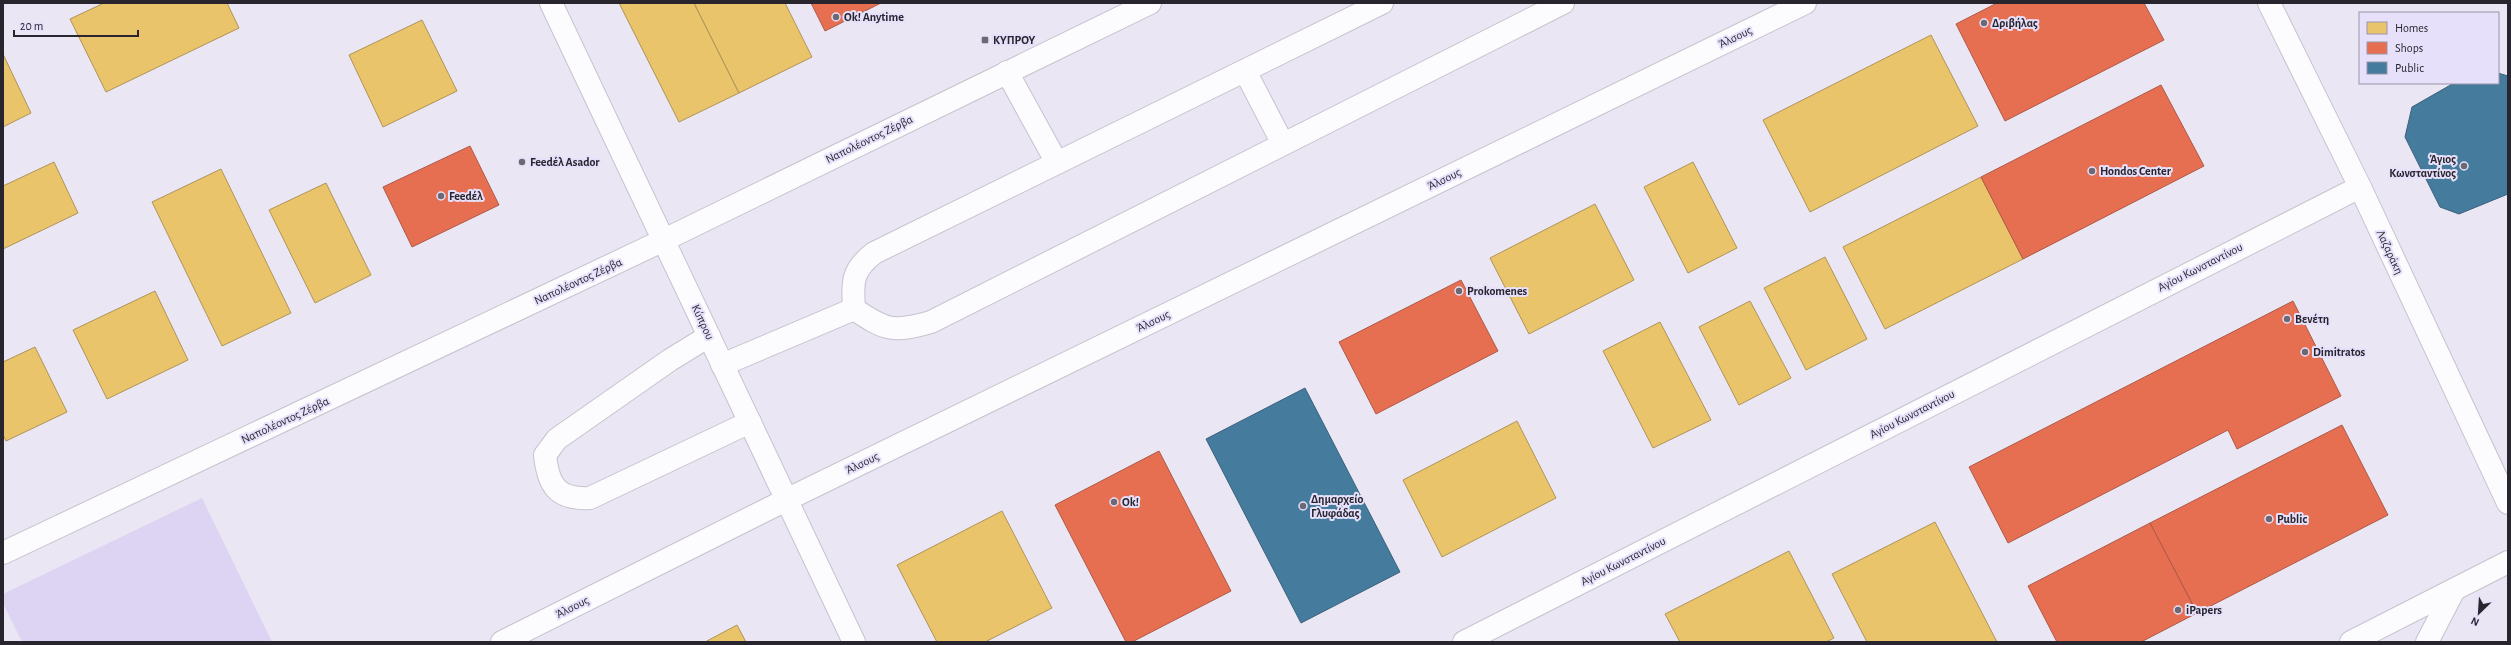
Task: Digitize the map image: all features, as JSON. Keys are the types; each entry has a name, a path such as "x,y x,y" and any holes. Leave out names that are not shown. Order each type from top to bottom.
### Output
{"street":[{"name":"Κύπρου","path":"551,3 854,642"},
{"name":"Ναπολέοντος Ζέρβα","path":"3,553 664,240 1150,3"},
{"path":"854,309 852,284 857,270 874,253 1382,3"},
{"path":"854,309 877,325 893,329 913,327 931,322 1563,3"},
{"name":"Άλσους","path":"502,642 786,500 1805,3"},
{"name":"Λαζαράκη","path":"2269,3 2360,186 2508,503"},
{"path":"1245,70 1283,144"},
{"path":"1007,72 1057,163"},
{"name":"Αγίου Κωνσταντίνου","path":"1464,642 2360,186"},
{"path":"722,365 854,309"},
{"path":"709,336 670,360 557,439 546,455 547,475 556,488 569,496 590,498 750,422"},
{"path":"2351,642 2454,590 2505,568"},
{"path":"2427,642 2454,590"}],"shaded area":[{"path":"202,498 272,642 22,642 3,603 3,594"}],"building: Homes":[{"path":"104,3 227,3 239,28 106,92 70,19"},
{"path":"619,3 694,3 739,93 679,122"},
{"path":"694,3 785,3 812,57 739,93"},
{"path":"422,20 457,91 383,127 349,55"},
{"path":"1931,35 1978,126 1810,212 1763,120"},
{"path":"3,54 31,113 3,127"},
{"path":"54,162 78,213 3,249 3,186"},
{"path":"1693,162 1737,248 1688,273 1644,187"},
{"path":"221,169 291,313 222,346 152,202"},
{"path":"1981,177 2023,259 1885,329 1843,247"},
{"path":"326,183 371,275 315,303 269,210"},
{"path":"1595,204 1634,280 1529,334 1490,258"},
{"path":"1825,257 1867,339 1806,370 1764,288"},
{"path":"155,291 188,360 107,399 73,330"},
{"path":"1750,301 1791,378 1739,405 1699,327"},
{"path":"1660,322 1711,420 1653,448 1603,351"},
{"path":"35,347 67,412 6,441 3,435 3,362"},
{"path":"1517,421 1556,498 1442,557 1403,480"},
{"path":"1002,511 1052,608 985,642 937,642 897,565"},
{"path":"1935,522 1997,642 1867,642 1832,574"},
{"path":"1789,551 1834,638 1826,642 1680,642 1665,614"},
{"path":"737,625 746,642 705,642"}],"building: Shops":[{"name":"Ok! Anytime","path":"811,3 881,3 825,31"},
{"path":"1997,3 2144,3 2164,40 2005,121 1956,24"},
{"name":"Hondos Center","path":"2161,85 2204,166 2023,259 1981,177"},
{"name":"Feedέλ","path":"470,146 499,205 412,247 383,187"},
{"path":"1461,280 1498,351 1376,414 1339,342"},
{"path":"2293,301 2341,396 2237,449 2228,430 2008,543 1969,467"},
{"name":"Public","path":"2342,425 2388,515 2197,613 2150,523"},
{"path":"1159,451 1231,591 1132,642 1126,642 1055,505"},
{"path":"2150,523 2197,613 2141,642 2057,642 2028,586"}],"building: Public":[{"name":"Άγιος Κωνσταντίνος","path":"2499,73 2508,76 2508,194 2459,214 2440,207 2405,137 2412,107 2452,84 2499,84"},
{"name":"Δημαρχείο Γλυφάδας","path":"1305,388 1400,572 1301,623 1206,439"}],"place":[{"name":"Ok! Anytime","path":"836,17"},
{"name":"Δριβήλας","path":"1984,23"},
{"name":"ΚΥΠΡΟΥ","path":"985,40"},
{"name":"Feedέλ Asador","path":"522,162"},
{"name":"Άγιος Κωνσταντίνος","path":"2464,166"},
{"name":"Hondos Center","path":"2092,171"},
{"name":"Feedέλ","path":"441,196"},
{"name":"Prokomenes","path":"1459,291"},
{"name":"Βενέτη","path":"2287,319"},
{"name":"Dimitratos","path":"2305,352"},
{"name":"Ok!","path":"1114,502"},
{"name":"Δημαρχείο Γλυφάδας","path":"1303,506"},
{"name":"Public","path":"2269,519"},
{"name":"iPapers","path":"2178,610"}]}
